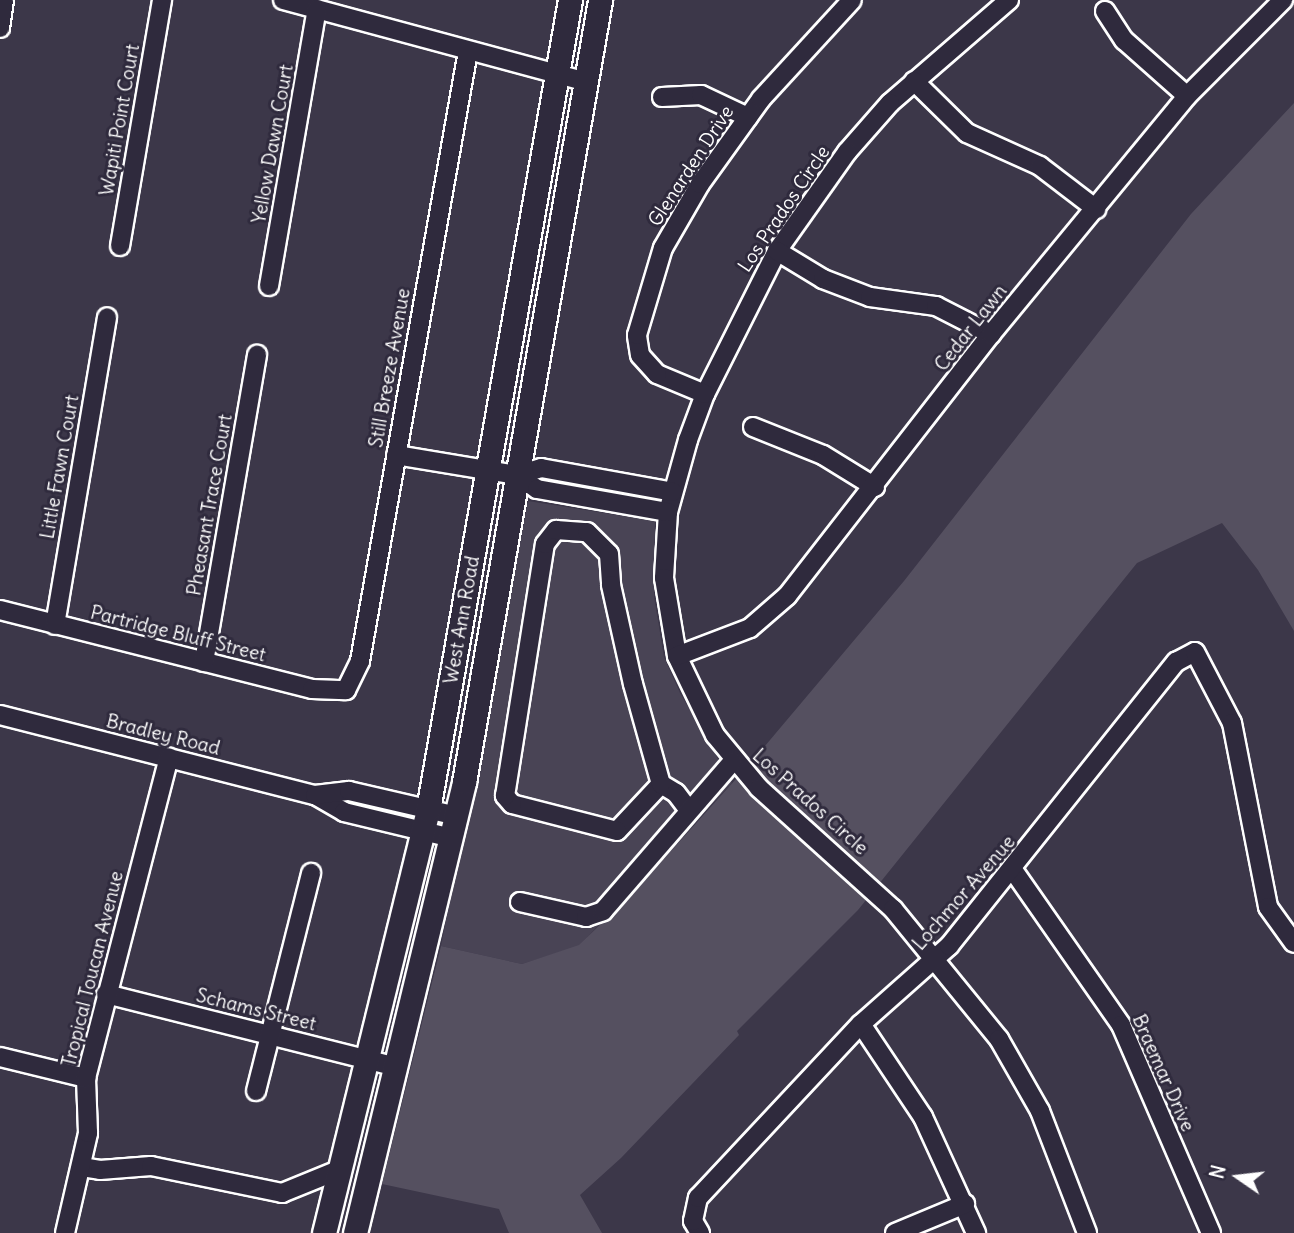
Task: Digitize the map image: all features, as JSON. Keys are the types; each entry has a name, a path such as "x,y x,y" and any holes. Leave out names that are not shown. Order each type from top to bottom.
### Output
{"main road":[{"name":"West Ann Road","path":"324,1233 426,821 570,0"},
{"name":"West Ann Road","path":"355,1233 455,827 600,0"}],"street":[{"path":"0,27 5,0"},
{"name":"Wapiti Point Court","path":"120,246 162,0"},
{"path":"284,0 586,82"},
{"name":"Los Prados Circle","path":"1009,0 914,81 847,152 777,251 705,394 668,512 664,579 677,656 698,707 733,761 867,883 936,960 999,1039 1040,1111 1087,1233"},
{"name":"Cedar Lawn","path":"677,656 735,635 762,619 875,487 991,334 1187,96 1283,0"},
{"name":"Glenarden Drive","path":"705,394 657,374 640,355 637,335 663,247 748,117 850,1"},
{"name":"Yellow Dawn Court","path":"270,286 317,9"},
{"path":"1105,11 1124,40 1187,96"},
{"name":"Still Breeze Avenue","path":"346,690 360,661 468,51"},
{"path":"914,81 967,133 1040,166 1096,209"},
{"path":"662,97 701,95 748,117"},
{"path":"777,251 823,279 870,297 936,306 991,334"},
{"name":"Little Fawn Court","path":"55,625 107,317"},
{"name":"Pheasant Trace Court","path":"204,662 257,355"},
{"path":"753,427 824,455 875,487"},
{"path":"396,454 517,475 537,489 668,512"},
{"path":"517,475 541,468 673,492"},
{"path":"661,784 617,831 512,804 505,796 542,586 545,544 556,530 587,532 609,554 611,585 661,784 676,793 689,810"},
{"name":"Partridge Bluff Street","path":"0,610 329,692 346,690"},
{"name":"Lochmor Avenue","path":"700,1233 692,1210 698,1198 861,1024 936,960 1013,870 1176,662 1195,652 1232,723 1268,907 1294,943"},
{"name":"Bradley Road","path":"0,715 315,795 344,812 455,827"},
{"name":"Tropical Toucan Avenue","path":"65,1233 88,1133 86,1078 169,758"},
{"path":"520,902 586,917 598,914 733,761"},
{"name":"Braemar Drive","path":"1013,870 1121,1025 1211,1233"},
{"path":"257,1091 311,873"},
{"name":"Schams Street","path":"106,994 396,1067"},
{"path":"861,1024 922,1117 965,1204 976,1233"},
{"path":"0,1057 86,1078"},
{"path":"82,1167 100,1170 151,1166 282,1193 341,1169"},
{"path":"895,1233 965,1204"}],"shaded area":[{"path":"1294,103 1294,631 1258,570 1222,523 1137,563 858,910 737,1031 739,1035 621,1158 580,1195 602,1233 509,1233 499,1209 382,1184 441,946 522,964 579,945 634,892 754,759 904,581 1191,214"},
{"path":"528,501 655,521 654,596 664,657 680,693 732,783 579,946 522,964 441,946"}]}
